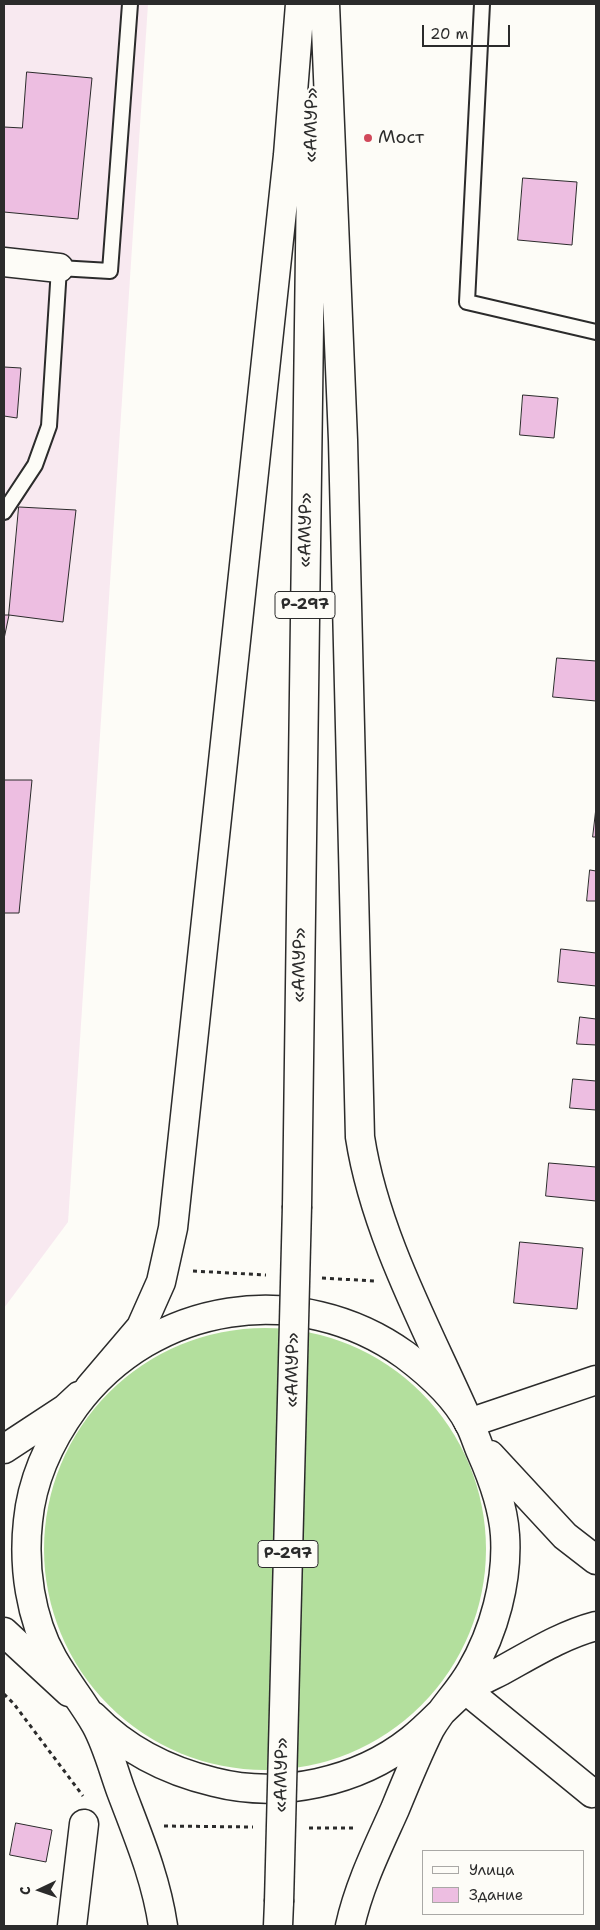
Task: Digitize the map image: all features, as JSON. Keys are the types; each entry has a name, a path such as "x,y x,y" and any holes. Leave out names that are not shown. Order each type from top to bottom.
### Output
{"main road":[{"path":"163,1926 151,1869 97,1727 50,1654 34,1612 26,1562 28,1519 39,1471 58,1429 90,1386 141,1327 161,1282 174,1228 288,155 300,4"},
{"name":"«АМУР»","path":"278,1914 297,1206 313,4"},
{"path":"325,4 343,440 360,1137 366,1172 387,1238 497,1488 505,1536 503,1582 490,1630 475,1664 440,1714 424,1743 370,1865 350,1926"},
{"path":"4,262 59,268"},
{"path":"4,1449 65,1409 119,1359 158,1335 201,1318 247,1310 296,1311 342,1322 386,1342 424,1369 456,1404 498,1464 565,1536 596,1560"},
{"path":"469,1422 596,1380"},
{"path":"4,1632 107,1728 146,1758 186,1776 232,1787 277,1789 327,1781 370,1765 410,1740 466,1690 557,1640 596,1626"},
{"path":"466,1690 592,1793 596,1791"},
{"path":"72,1926 84,1824"}],"lane":[{"path":"4,512 35,465 49,426 59,268 110,271 130,4"},
{"path":"482,4 467,302 596,332"}],"shaded area":[{"path":"4,4 148,4 68,1222 4,1308"}],"green space":[{"path":"265,1328 308,1332 350,1344 388,1365 422,1392 449,1426 470,1464 482,1506 486,1549 482,1592 470,1634 449,1672 422,1706 388,1733 350,1754 308,1766 265,1770 222,1766 180,1754 142,1733 108,1706 81,1672 60,1634 48,1592 44,1549 48,1506 60,1464 81,1426 108,1392 142,1365 180,1344 222,1332"}],"building":[{"path":"27,72 92,78 78,219 4,212 4,127 22,128"},
{"path":"523,178 577,182 572,245 518,240"},
{"path":"4,367 21,368 17,418 4,416"},
{"path":"523,395 558,398 554,438 520,435"},
{"path":"19,507 76,510 63,622 9,615"},
{"path":"4,615 9,615 4,639"},
{"path":"557,658 596,661 596,701 553,697"},
{"path":"4,780 32,780 19,913 4,913"},
{"path":"596,808 596,837 593,837"},
{"path":"590,870 596,871 596,901 587,901"},
{"path":"561,949 596,953 596,986 558,982"},
{"path":"580,1017 596,1019 596,1045 577,1044"},
{"path":"573,1079 596,1081 596,1110 570,1108"},
{"path":"549,1163 596,1167 596,1201 546,1196"},
{"path":"520,1242 583,1248 577,1309 514,1303"},
{"path":"16,1823 52,1830 46,1862 10,1855"}],"place":[{"name":"Мост","path":"368,138"}]}
